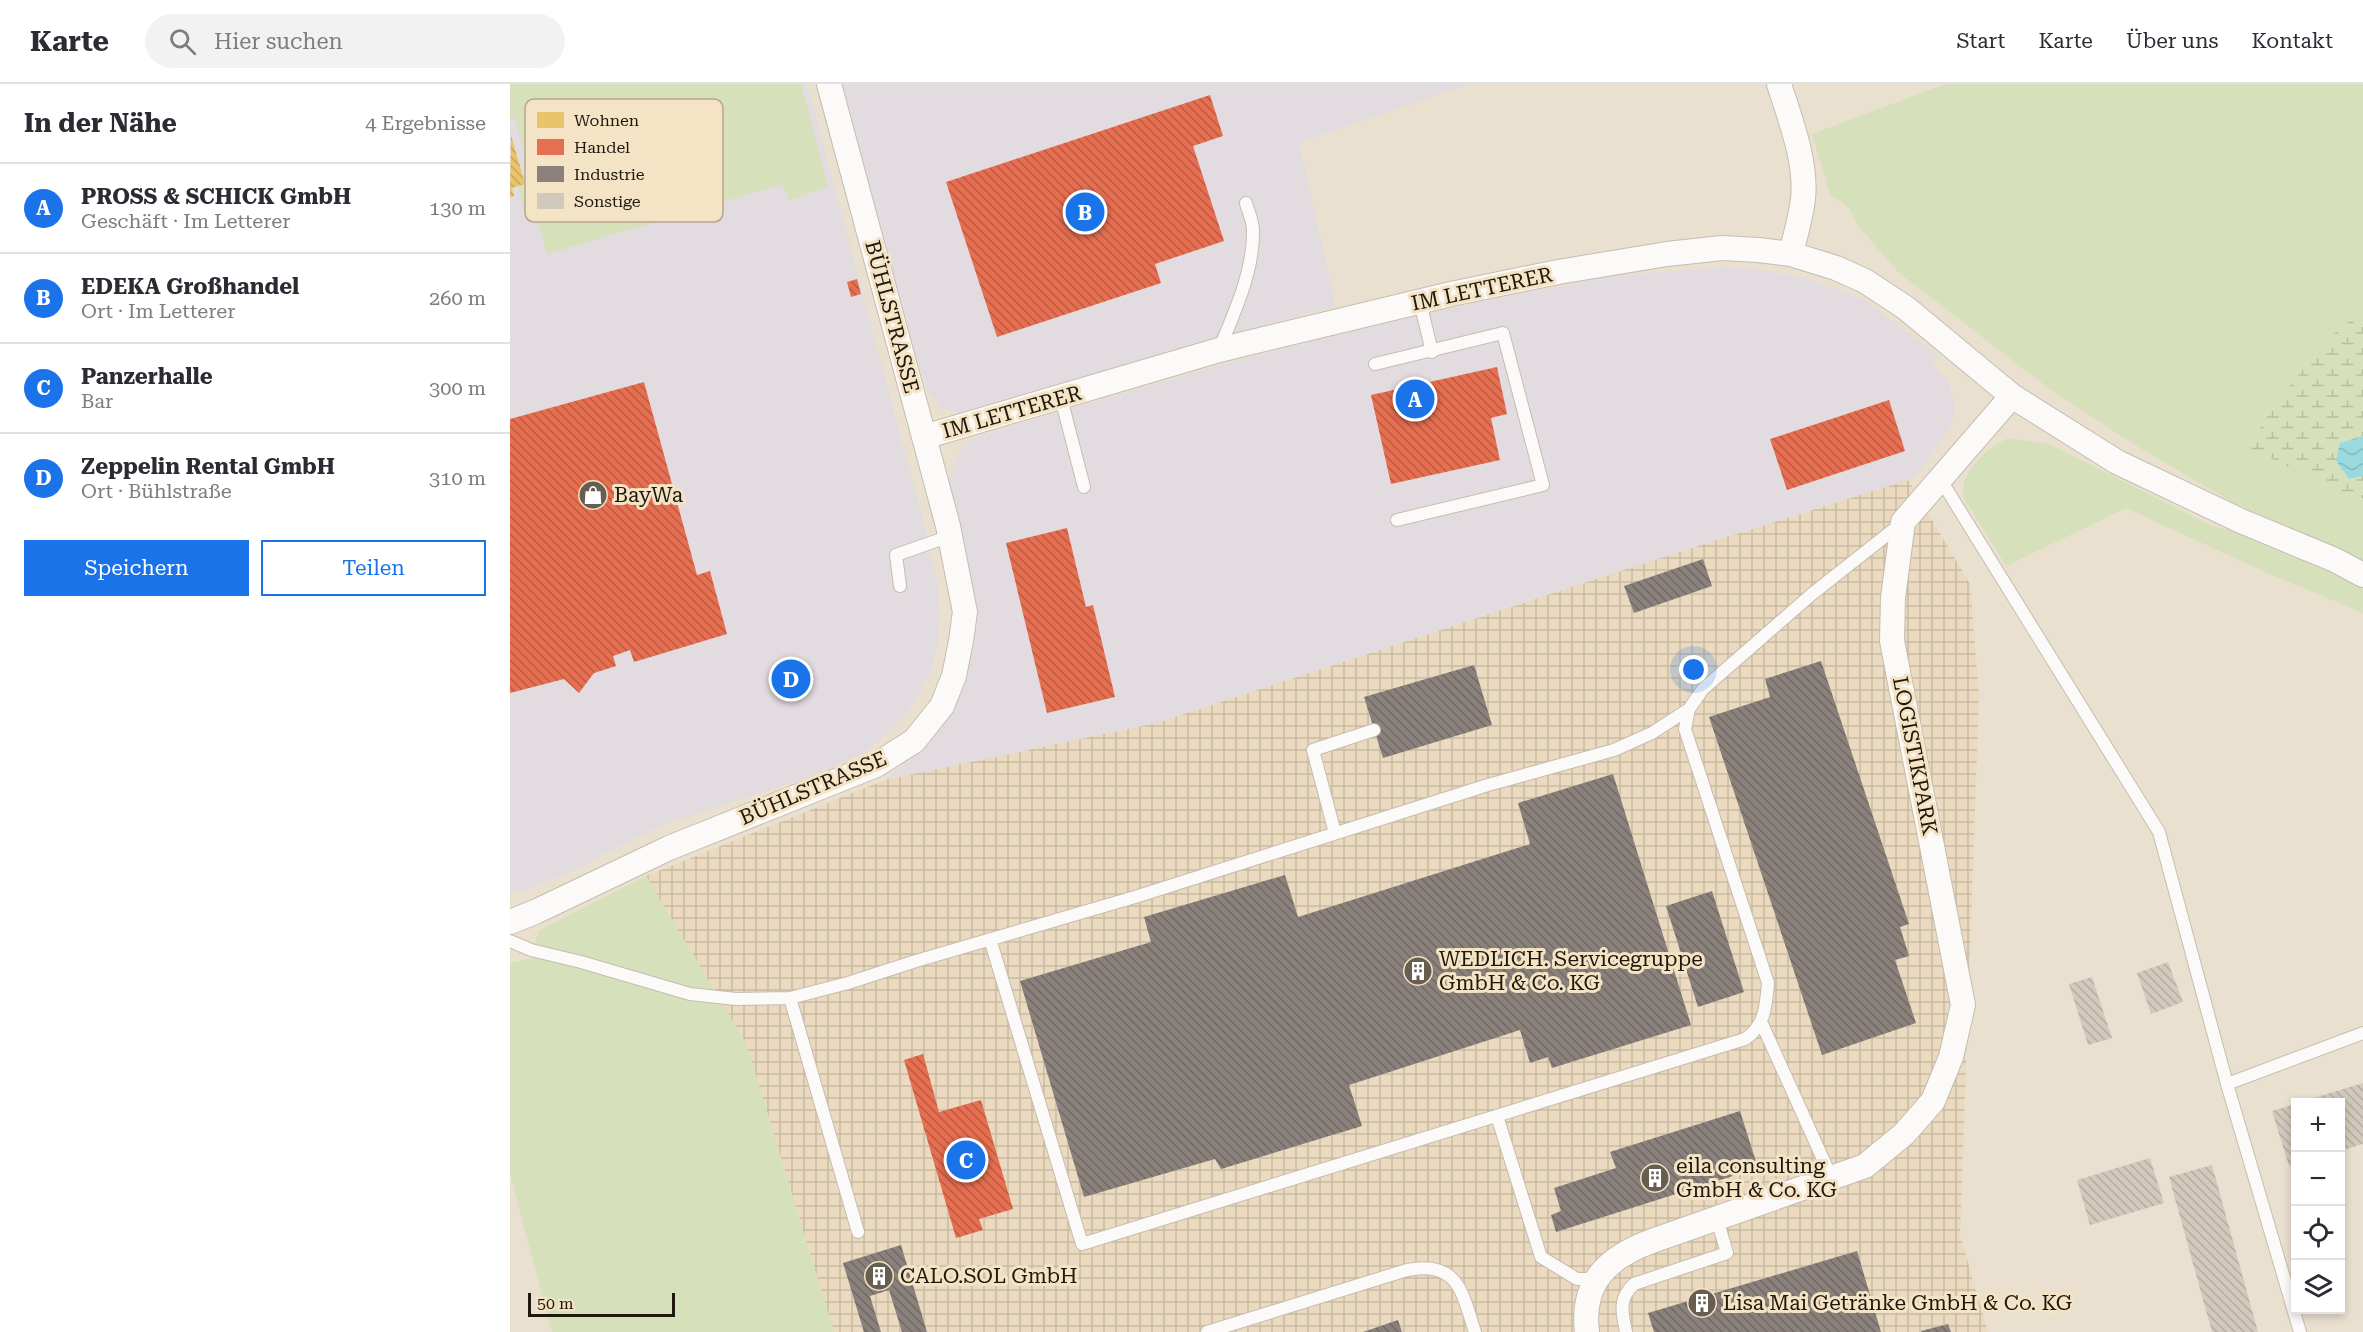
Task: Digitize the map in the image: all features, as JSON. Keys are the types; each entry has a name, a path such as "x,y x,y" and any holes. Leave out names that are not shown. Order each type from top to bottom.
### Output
{"street":[{"name":"BÜHLSTRASSE","path":"510,921 536,912 669,848 876,765 914,741 942,706 954,676 964,612 950,536 829,84"},
{"path":"1779,84 1796,142 1802,173 1803,198 1791,254"},
{"name":"IM LETTERER","path":"924,437 1219,350 1420,302 1547,274 1667,254 1722,248 1791,254 1836,268 1865,281 1906,308 2012,396"},
{"path":"1903,522 2012,396 2117,462 2241,521 2335,560 2363,575"},
{"name":"LOGISTIKPARK","path":"1587,1332 1587,1306 1596,1279 1618,1257 1640,1245 1865,1166 1904,1134 1933,1101 1951,1057 1963,1005 1892,640 1896,569 1903,522"}],"lane":[{"path":"1219,350 1235,310 1249,263 1253,228 1246,203"},
{"path":"1420,302 1432,352"},
{"path":"1375,364 1503,333 1543,485 1397,520"},
{"path":"1061,398 1084,487"},
{"path":"1940,477 2159,832 2227,1084 2300,1332"},
{"path":"510,941 531,950 690,994 736,999 790,998 848,983 1135,897 1488,785 1614,750 1652,733 1689,709 1703,689 1728,666 1759,643 1812,594 1903,522"},
{"path":"900,586 896,555 950,536"},
{"path":"990,939 1082,1244 1744,1039 1754,1033 1762,1023 1768,983 1685,729 1689,709"},
{"path":"1335,833 1313,750 1374,730"},
{"path":"790,998 858,1232"},
{"path":"1762,1023 1832,1179"},
{"path":"2227,1084 2363,1034"},
{"path":"1497,1116 1541,1257 1577,1279 1596,1279"},
{"path":"1626,1332 1622,1310 1624,1293 1634,1284 1727,1253 1717,1219"},
{"path":"1207,1332 1425,1266 1439,1268 1456,1284 1462,1294 1475,1332"}],"shaded area":[{"path":"510,84 807,84 927,535 938,587 938,643 930,674 903,718 864,754 807,778 659,826 572,871 510,894"},
{"path":"842,84 1468,84 1299,143 1336,306 1202,341 961,414 942,409 928,393 908,332"},
{"path":"1723,267 1758,269 1804,278 1861,298 1939,356 1931,364 1948,381 1955,404 1951,425 1916,477 1157,723 885,780 925,748 951,714 966,683 974,647 976,620 972,582 948,481 958,455 970,441 986,433 1220,365 1336,335 1502,297 1612,276"},
{"path":"1908,480 1970,584 1979,695 1960,1235 1988,1332 834,1332 746,1043 646,876 885,780 1157,723 1673,554"}],"green space":[{"path":"510,84 801,84 828,186 789,201 783,184 723,202 723,99 525,99 525,155 515,118 510,119"},
{"path":"1945,84 2363,84 2363,313 2340,327 2300,373 2270,410 2251,448 2356,500 2363,498 2363,561 2230,501 2135,445 2051,390 1898,272 1859,227 1849,208 1838,199 1831,197 1812,134"},
{"path":"525,185 525,215 518,186"},
{"path":"538,222 655,222 547,254"},
{"path":"2363,313 2363,436 2340,443 2349,479 2363,476 2363,498 2356,500 2250,448 2270,410 2300,373 2340,327"},
{"path":"2008,438 2049,444 2212,526 2270,544 2363,589 2363,613 2265,572 2126,508 2006,566 1964,498 1963,489 1965,480 1976,462"},
{"path":"646,876 746,1043 834,1332 552,1332 510,1174 510,963 532,958 538,931"}],"water":[{"path":"2363,436 2363,476 2349,479 2336,461 2340,443"}],"building: Wohnen":[{"path":"511,135 525,184 512,188 514,196 510,197"}],"building: Handel":[{"path":"1210,95 1223,136 1193,146 1224,241 1155,264 1161,283 997,337 946,182"},
{"path":"857,279 861,294 851,297 847,282"},
{"path":"1497,367 1507,414 1491,418 1500,460 1391,484 1371,395"},
{"name":"BayWa","path":"644,382 697,575 710,571 727,634 634,662 630,650 613,656 616,666 594,673 579,693 564,679 510,693 510,419"},
{"path":"1889,400 1905,451 1787,490 1770,439"},
{"path":"1067,528 1086,607 1093,605 1115,697 1047,713 1006,543"},
{"path":"797,662 805,689 786,695 778,668"},
{"path":"923,1054 939,1112 981,1100 1013,1209 979,1219 983,1230 956,1238 904,1060"}],"building: Industrie":[{"path":"1703,559 1712,586 1634,613 1624,586"},
{"path":"1821,661 1909,924 1900,927 1909,956 1895,960 1916,1023 1822,1055 1709,717 1770,697 1765,679"},
{"path":"1474,665 1492,725 1383,758 1364,697"},
{"path":"1613,774 1691,1025 1552,1068 1548,1057 1530,1063 1520,1030 1349,1085 1362,1126 1221,1169 1215,1159 1084,1197 1020,981 1151,942 1144,917 1285,875 1298,917 1530,844 1518,803"},
{"path":"1712,891 1744,992 1698,1007 1666,906"},
{"name":"eila consulting GmbH & Co. KG","path":"1740,1111 1758,1168 1556,1232 1551,1215 1561,1211 1554,1188 1616,1168 1610,1152"},
{"name":"CALO.SOL GmbH","path":"901,1245 927,1332 902,1332 889,1290 870,1296 881,1332 864,1332 843,1263"},
{"path":"1857,1251 1881,1332 1654,1332 1648,1313"},
{"path":"1398,1320 1402,1332 1363,1332"},
{"path":"1948,1324 1951,1332 1921,1332 1921,1331"}],"building: Sonstige":[{"path":"2168,962 2183,1002 2151,1014 2137,973"},
{"path":"2092,977 2112,1038 2088,1045 2069,984"},
{"path":"2363,1083 2363,1144 2345,1149 2345,1098 2314,1098"},
{"path":"2291,1105 2291,1166 2289,1166 2272,1111"},
{"path":"2150,1158 2164,1203 2090,1225 2077,1180"},
{"path":"2212,1165 2258,1332 2212,1332 2169,1177"}],"place":[{"name":"EDEKA Großhandel","path":"1085,212"},
{"name":"PROSS & SCHICK GmbH","path":"1415,399"},
{"name":"BayWa","path":"593,495"},
{"name":"Zeppelin Rental GmbH","path":"791,679"},
{"name":"WEDLICH. Servicegruppe GmbH & Co. KG","path":"1418,971"},
{"name":"Panzerhalle","path":"966,1160"},
{"name":"eila consulting GmbH & Co. KG","path":"1655,1178"},
{"name":"CALO.SOL GmbH","path":"879,1276"},
{"name":"Lisa Mai Getränke GmbH & Co. KG","path":"1702,1303"}]}
